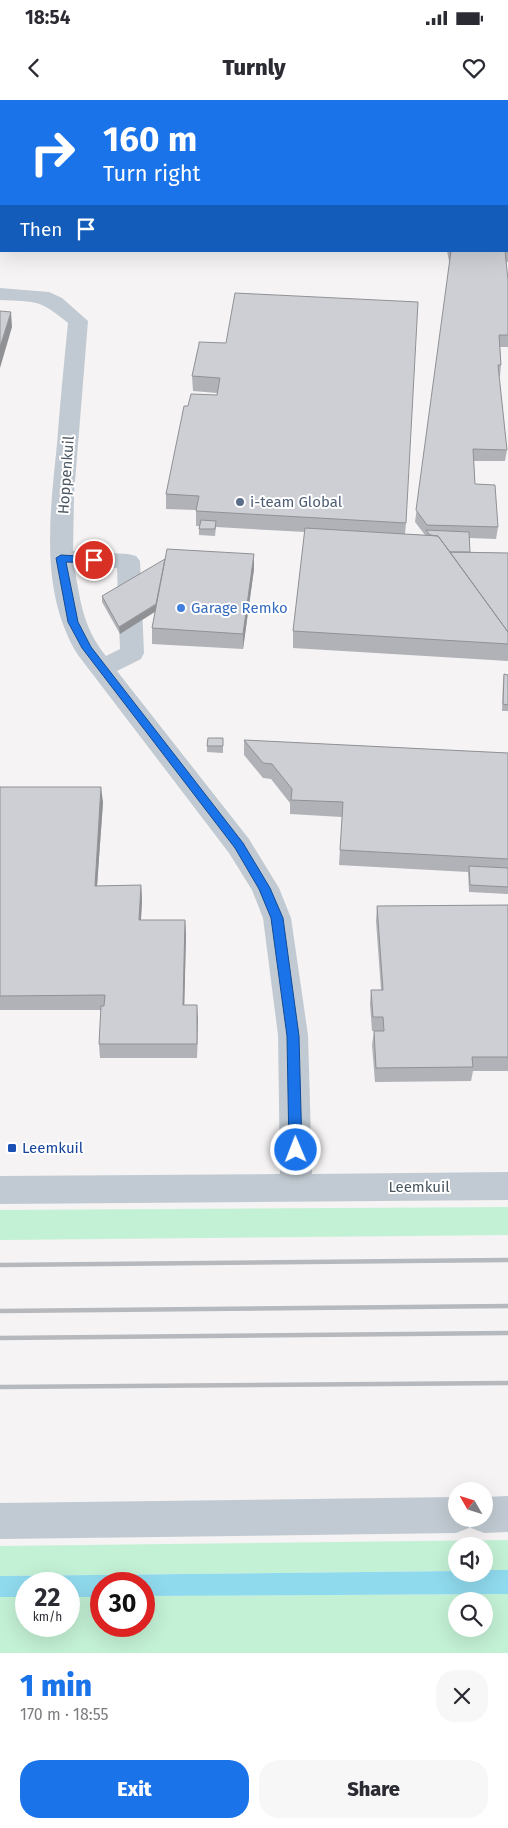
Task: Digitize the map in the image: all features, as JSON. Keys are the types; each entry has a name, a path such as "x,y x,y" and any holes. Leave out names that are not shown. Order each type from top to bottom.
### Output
{"street":[{"name":"Hoppenkuil","path":"0,294 42,296 55,302 78,321 63,494 61,558 73,622 87,648 239,846 265,888 277,918 293,1036 296,1188"},
{"path":"61,558 128,561 132,653 102,668"},
{"name":"Leemkuil","path":"0,1190 508,1186"},
{"path":"493,1515 508,1514"},
{"path":"0,1521 448,1515"}],"green space":[{"path":"508,1207 508,1235 0,1240 0,1210"},
{"path":"493,1540 508,1540 508,1570 493,1570"},
{"path":"448,1541 448,1571 155,1574 155,1572 90,1572 90,1575 80,1575 80,1572 15,1572 15,1576 0,1576 0,1546"},
{"path":"448,1594 448,1637 493,1637 493,1594 508,1594 508,1653 0,1653 0,1597 15,1597 15,1637 80,1637 80,1597 90,1597 90,1637 155,1637 155,1596"}],"water":[{"path":"493,1570 508,1570 508,1594 448,1592 448,1594 155,1596 155,1574 448,1571 448,1582 493,1582"},
{"path":"80,1575 90,1575 90,1597 80,1597"},
{"path":"0,1576 15,1576 15,1597 0,1597"}],"building":[{"path":"451,252 505,252 508,280 508,335 499,335 501,365 498,365 507,450 473,449 475,484 495,485 498,527 427,525 416,510"},
{"path":"235,293 418,302 406,523 196,511 199,496 166,494 184,406 188,406 191,394 217,395 220,378 192,376 199,342 226,343"},
{"path":"0,311 11,312 0,347"},
{"path":"201,520 216,521 215,529 199,529"},
{"path":"305,528 438,536 508,632 508,644 293,631"},
{"path":"426,530 469,532 470,552 450,552 438,536 430,535"},
{"path":"167,549 254,554 243,634 152,628"},
{"path":"450,552 508,553 508,632"},
{"path":"165,559 156,604 119,627 102,596"},
{"path":"504,674 508,675 508,705 503,704"},
{"path":"208,738 223,738 223,746 207,746"},
{"path":"244,740 508,753 508,859 340,850 343,802 291,800 292,789 272,764 263,763"},
{"path":"0,787 101,787 95,886 141,885 139,920 185,920 183,1005 197,1005 197,1044 99,1044 101,1006 104,1006 105,995 0,996"},
{"path":"469,866 508,868 508,887 470,885"},
{"path":"508,905 508,1057 472,1057 473,1067 376,1068 374,1031 384,1031 383,1017 373,1017 371,990 383,990 377,906"}],"railway":[{"path":"0,1265 508,1260"},
{"path":"0,1311 508,1306"},
{"path":"0,1338 508,1333"},
{"path":"0,1387 508,1383"}],"place":[{"name":"i-team Global","path":"240,502"},
{"name":"Garage Remko","path":"181,608"},
{"name":"Leemkuil","path":"12,1148"}],"route":[{"path":"94,560 61,558 73,622 87,648 239,846 265,888 277,918 293,1036 296,1150"}]}
